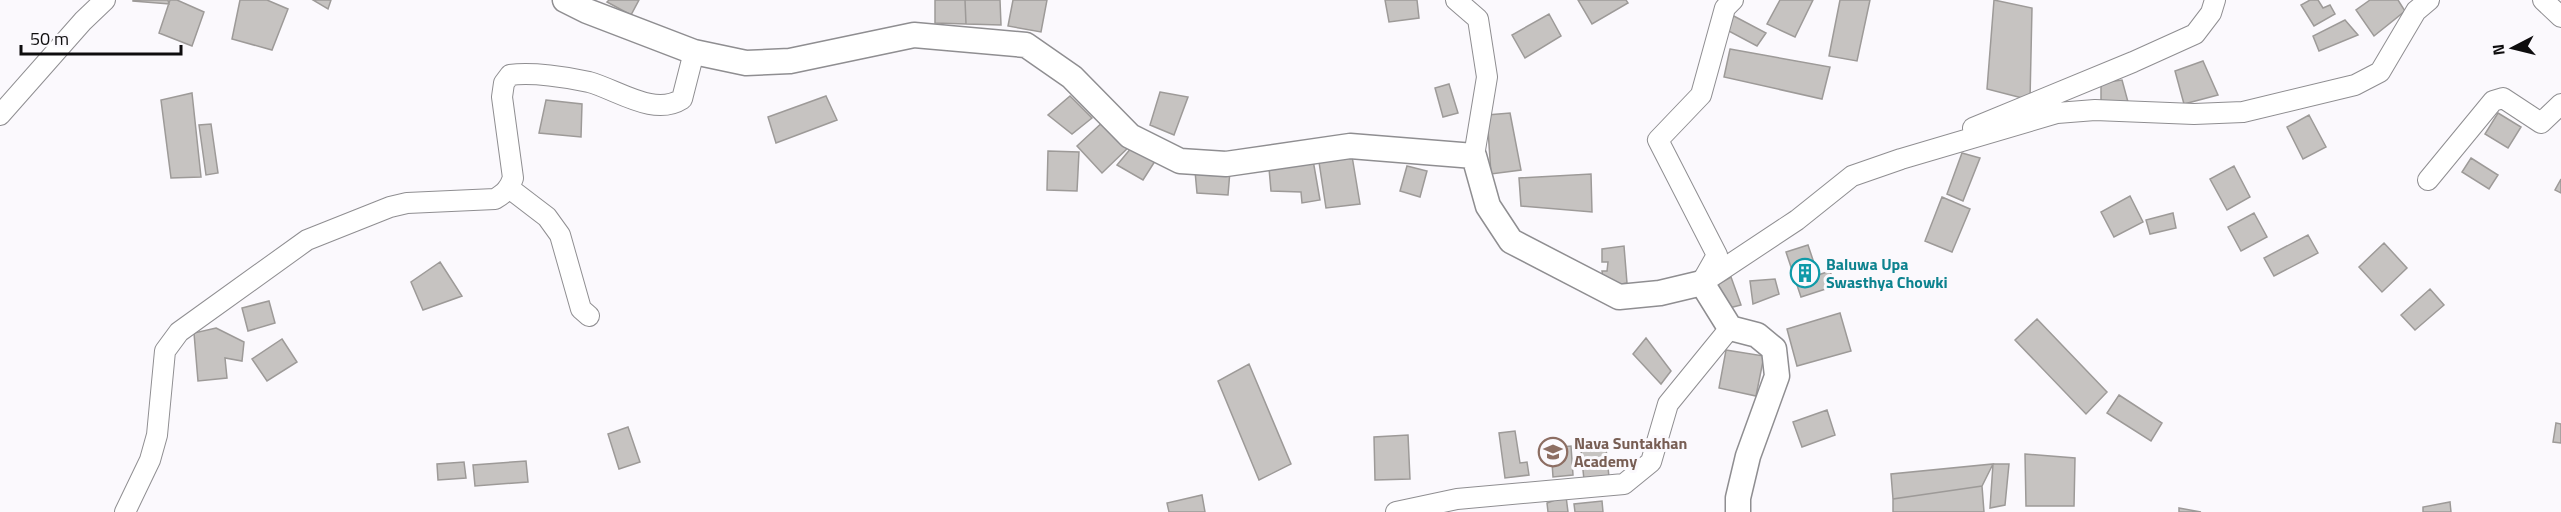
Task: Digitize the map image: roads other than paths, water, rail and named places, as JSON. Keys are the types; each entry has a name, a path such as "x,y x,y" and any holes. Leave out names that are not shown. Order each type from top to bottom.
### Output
{"street":[{"path":"0,114 83,21 105,0"},
{"path":"565,0 587,11 694,52 746,63 790,61 914,35 1026,45 1072,77 1130,136 1180,161 1226,164 1350,146 1474,156"},
{"path":"1456,0 1478,19 1486,77 1474,156 1488,206 1511,242 1619,297 1660,294 1702,283 1797,220 1852,176 2057,113 2095,110 2194,114 2243,112 2355,85 2380,72 2416,11 2429,0"},
{"path":"1702,283 1717,255 1658,140 1701,95 1725,8 1733,0"},
{"path":"1946,147 1980,124 2133,62 2195,33 2211,13 2215,0"},
{"path":"2543,0 2561,17"},
{"path":"125,512 150,460 157,435 165,351 179,332 307,240 390,207 418,201 495,199 509,188 513,178 502,97 504,82 510,75 523,73 589,82 633,99 663,106 673,105 682,99 694,52"},
{"path":"2428,180 2493,101 2503,98 2541,123 2561,104"},
{"path":"509,188 547,217 560,235 575,293 581,309 589,316"},
{"path":"1702,283 1730,328 1757,334 1774,349 1777,376 1748,456 1738,498 1738,512"},
{"path":"1396,512 1457,499 1624,484 1651,462 1668,404 1730,328"}],"place":[{"name":"Baluwa Upa Swasthya Chowki","path":"1805,273"},
{"name":"Nava Suntakhan Academy","path":"1553,452"}]}
